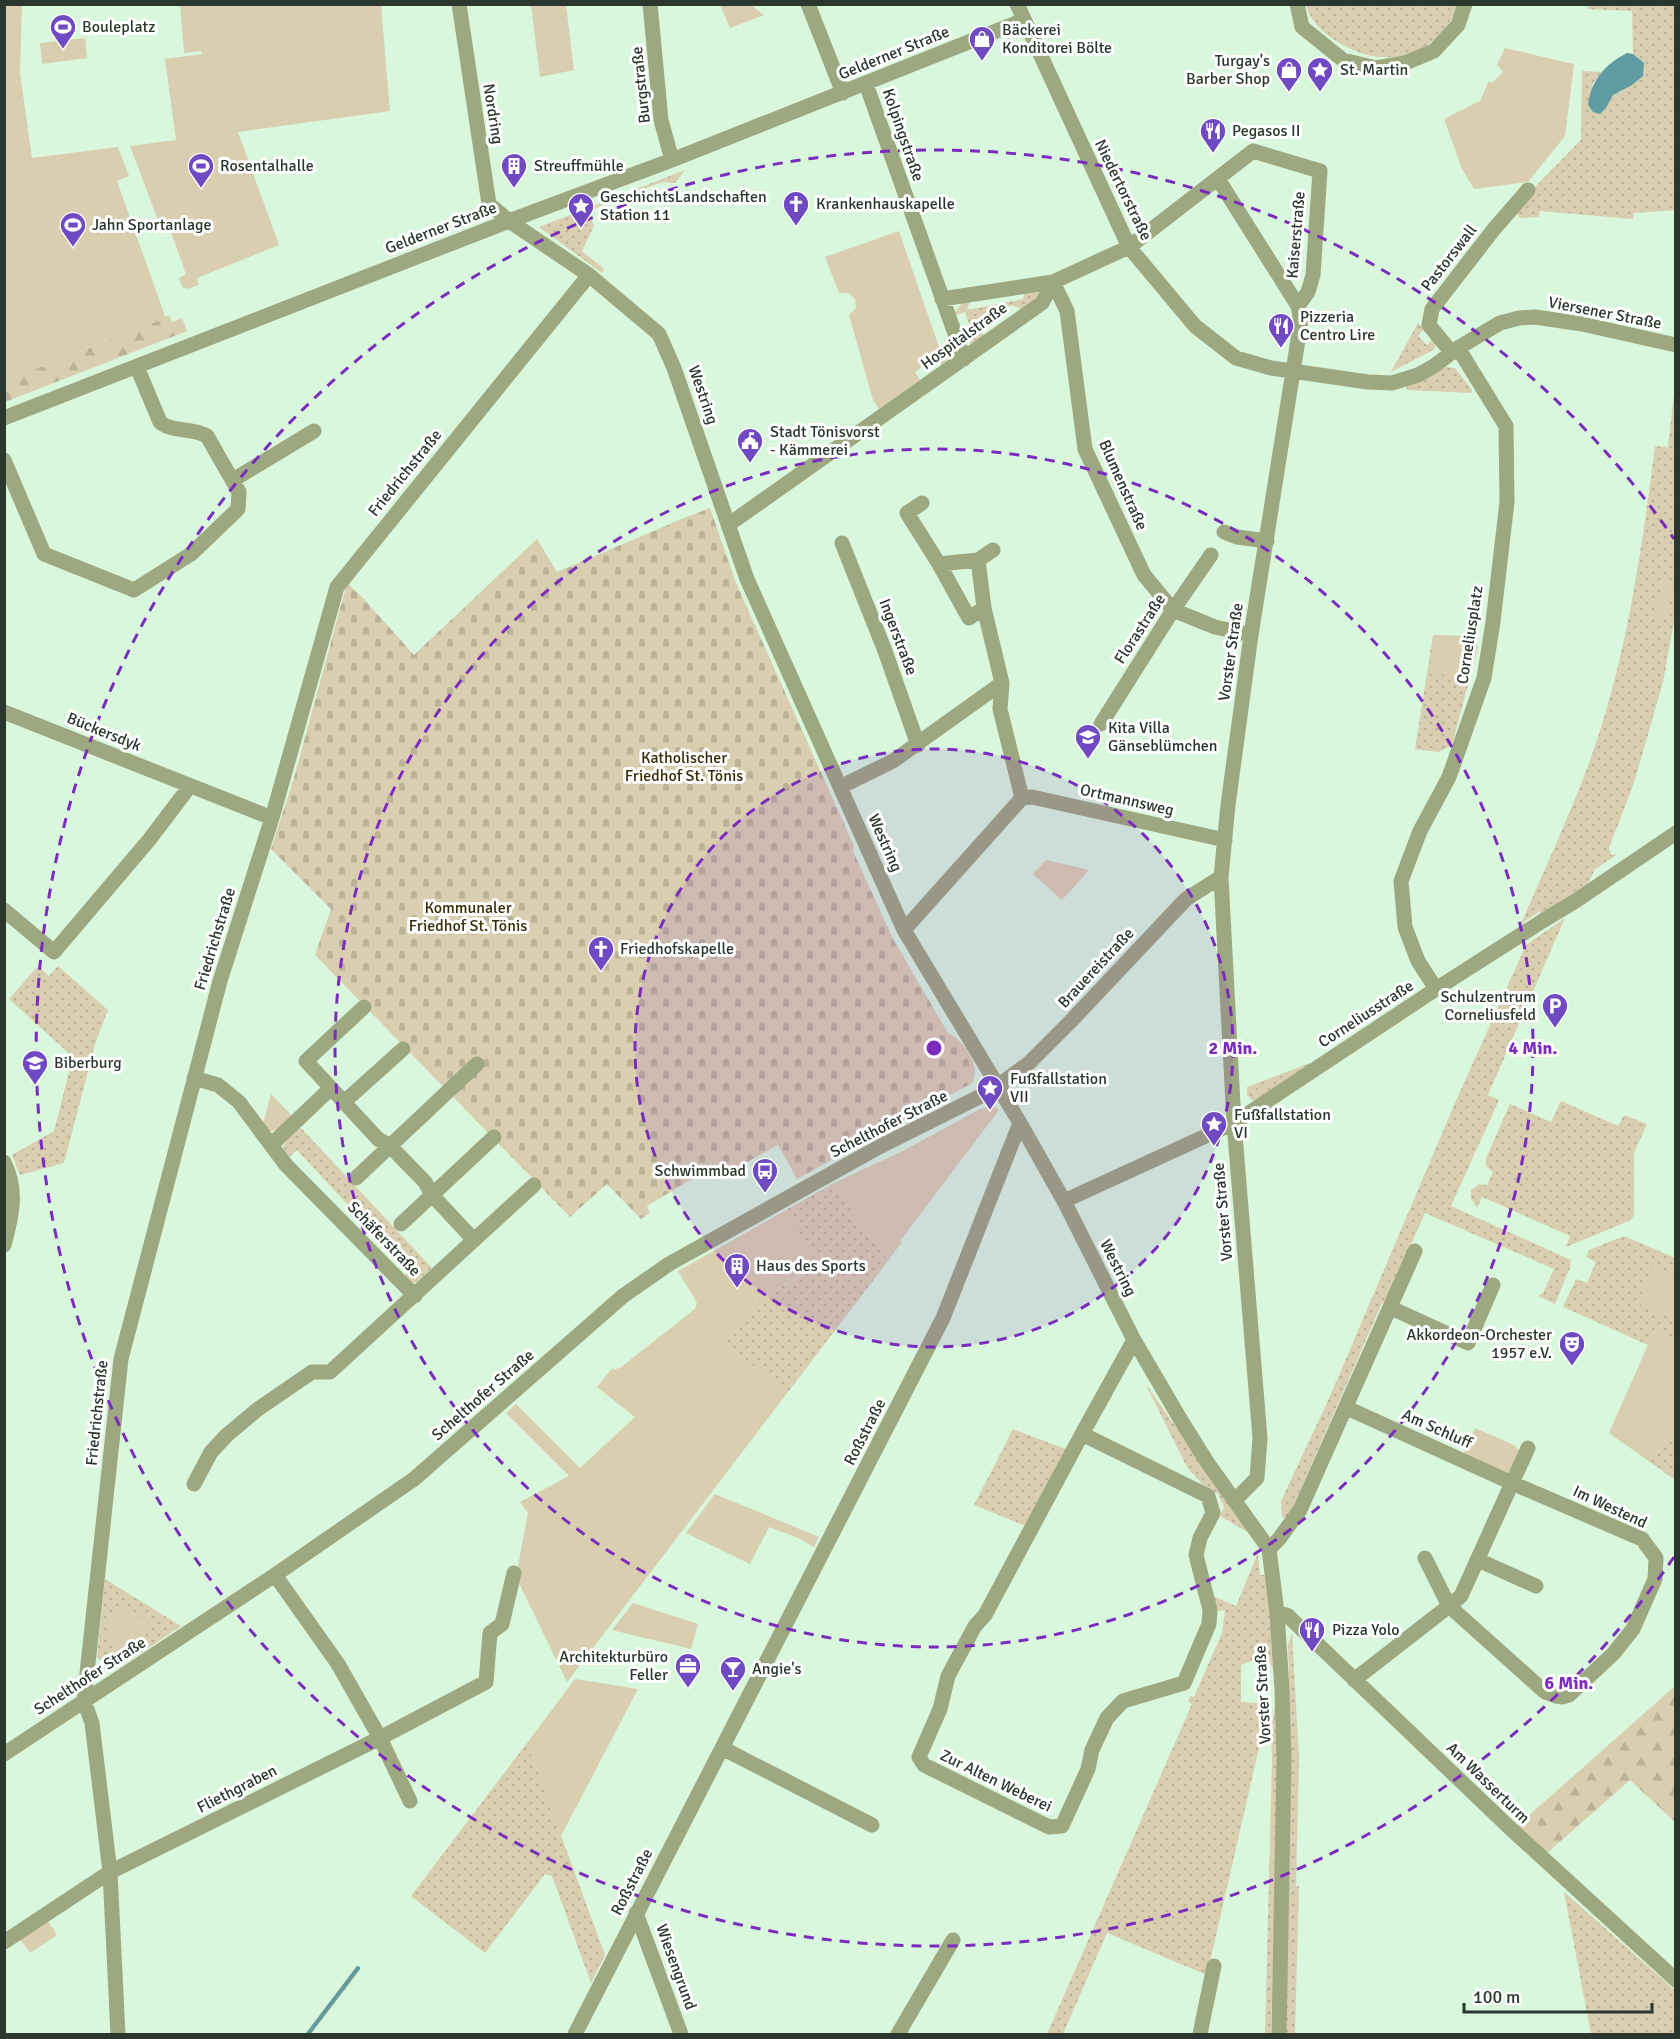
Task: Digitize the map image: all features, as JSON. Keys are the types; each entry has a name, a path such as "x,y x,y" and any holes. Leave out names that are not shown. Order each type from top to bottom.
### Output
{"street":[{"name":"Nordring","path":"459,4 489,204 509,221"},
{"name":"Burgstraße","path":"650,4 661,120 672,160"},
{"path":"808,4 843,93"},
{"name":"Niedertorstraße","path":"1017,4 1128,248 1195,326 1236,358 1271,368 1293,371"},
{"path":"1297,4 1302,27 1343,60 1376,68 1405,63 1434,51 1458,25 1465,4"},
{"name":"Gelderner Straße","path":"4,418 867,84 1024,20"},
{"name":"Kolpingstraße","path":"867,84 964,359"},
{"name":"Kaiserstraße","path":"1218,179 1253,151 1320,171 1313,275 1308,292 1298,306 1300,321 1293,371"},
{"path":"942,299 1053,282 1128,248 1218,179 1298,306"},
{"name":"Pastorswall","path":"1455,351 1430,325 1432,309 1494,229 1528,190"},
{"name":"Westring","path":"509,221 589,276 659,334 674,368 747,579 904,930 998,1085 1064,1201 1134,1340 1207,1462 1235,1500"},
{"name":"Friedrichstraße","path":"84,1701 120,1359 220,981 272,819 337,587 589,276"},
{"name":"Hospitalstraße","path":"728,525 1042,303 1053,282"},
{"name":"Blumenstraße","path":"1053,282 1067,311 1085,449 1144,575 1173,610 1215,627 1251,634"},
{"name":"Viersener Straße","path":"1293,371 1368,382 1392,383 1418,375 1500,323 1518,318 1535,317 1582,324 1676,345"},
{"name":"Corneliusplatz","path":"1436,989 1419,961 1405,927 1401,881 1420,831 1449,777 1484,678 1507,502 1506,426 1455,351"},
{"path":"4,460 44,554 134,590 191,554 238,509 239,492 207,436 199,432 167,428 160,422 137,367"},
{"name":"Vorster Straße","path":"1279,2034 1284,1759 1282,1689 1277,1613 1269,1549 1235,1500 1257,1478 1260,1438 1234,1123 1221,877 1251,634 1293,371"},
{"path":"233,480 314,431"},
{"path":"922,503 907,513 969,618 984,608"},
{"path":"1224,532 1237,537 1267,541"},
{"name":"Ingerstraße","path":"842,543 885,651 918,745"},
{"path":"939,564 978,560 993,550"},
{"name":"Florastraße","path":"1101,724 1173,610 1211,555"},
{"path":"904,930 1022,798 1000,709 1002,683 984,608 978,560"},
{"path":"840,787 893,761 918,745 1002,683"},
{"name":"Bückersdyk","path":"4,712 272,819"},
{"path":"4,910 54,952 114,883 190,786"},
{"name":"Ortmannsweg","path":"1022,798 1032,796 1225,840"},
{"name":"Corneliusstraße","path":"1064,1201 1234,1123 1676,833"},
{"name":"Brauereistraße","path":"998,1085 1029,1063 1186,898 1221,877"},
{"path":"364,1007 306,1061 378,1138 390,1146 425,1182 432,1195 474,1240"},
{"path":"344,1102 403,1049"},
{"path":"356,1178 477,1064"},
{"name":"Schäferstraße","path":"194,1078 218,1085 229,1092 286,1165 415,1296 330,1372 312,1372 258,1409 227,1435 211,1452 194,1484"},
{"name":"Schelthofer Straße","path":"4,1754 275,1575 414,1479 623,1296 660,1270 879,1147 968,1104 998,1085"},
{"path":"271,1145 331,1088"},
{"name":"Roßstraße","path":"575,2034 943,1318 1020,1123"},
{"path":"401,1224 494,1137"},
{"path":"4,1162 10,1173 14,1193 12,1214 4,1245"},
{"path":"415,1296 534,1185"},
{"path":"1269,1549 1300,1510 1415,1251"},
{"path":"1390,1308 1468,1343 1493,1285"},
{"name":"Zur Alten Weberei","path":"1082,1434 1208,1496 1213,1513 1200,1538 1196,1555 1210,1610 1209,1624 1184,1683 1123,1701 1107,1718 1092,1750 1088,1769 1062,1826 1049,1827 924,1765 919,1756 940,1709 948,1676 975,1626 985,1615 1082,1434 1134,1340"},
{"name":"Am Schluff","path":"1347,1408 1512,1483"},
{"path":"1354,1680 1461,1596 1528,1448"},
{"name":"Im Westend","path":"1425,1558 1449,1606 1537,1684 1551,1695 1556,1696 1563,1697 1575,1690 1612,1654 1633,1629 1655,1579 1656,1558 1642,1539 1512,1483"},
{"path":"1478,1560 1536,1586"},
{"name":"Fliethgraben","path":"4,1942 110,1872 380,1738 486,1682 490,1633 501,1624 514,1573"},
{"path":"275,1575 339,1664 380,1738 410,1802"},
{"name":"Am Wasserturm","path":"1277,1613 1287,1615 1511,1829 1676,1980"},
{"path":"84,1701 92,1723 110,1872 118,2034"},
{"path":"722,1748 872,1825"},
{"name":"Wiesengrund","path":"636,1913 681,2034"},
{"path":"898,2034 953,1940"},
{"path":"1200,2034 1214,1966"}],"green space":[{"name":"Jahn Sportanlage","path":"22,4 20,73 32,158 118,147 129,176 117,181 165,316 170,316 5,381 4,5"},
{"path":"180,5 381,5 390,111 238,132 279,245 197,278 199,285 187,289 182,287 179,278 186,274 167,221 159,223 130,146 176,140 165,59 202,54 201,51 184,53"},
{"path":"531,5 566,5 574,70 540,77"},
{"path":"720,5 751,5 764,15 730,28"},
{"path":"1306,5 1458,5 1438,36 1425,47 1410,54 1394,57 1359,52 1341,44 1319,28"},
{"path":"1588,5 1675,5 1675,210 1634,213 1633,219 1540,211 1539,217 1520,218 1515,211 1581,140 1582,71 1602,72 1592,85 1606,108 1613,95 1622,91 1644,63 1633,54 1632,11 1587,9"},
{"name":"Bouleplatz","path":"85,38 87,58 42,64 40,43"},
{"path":"1505,48 1574,64 1565,136 1528,182 1474,189 1462,169 1444,119 1480,101 1489,81 1492,83 1503,72 1497,65"},
{"path":"685,170 675,183 662,182 588,211 594,226 582,251 604,269 602,273 539,227"},
{"path":"899,231 940,350 952,345 953,353 942,365 936,357 915,372 920,380 879,409 873,400 849,315 856,308 855,299 848,293 839,293 825,257"},
{"path":"1026,288 1036,290 1039,295 1024,310 1011,305 974,330 985,335 972,344 966,341 964,336 972,333 965,312 956,315 955,313 962,303 971,298 967,310 1023,299"},
{"path":"170,316 172,322 182,318 187,331 5,402 5,381"},
{"path":"1418,323 1424,329 1418,336 1427,345 1433,339 1436,341 1435,349 1391,372"},
{"path":"1446,367 1455,368 1472,393 1406,390 1407,386"},
{"path":"1675,384 1675,616 1663,682 1635,780 1609,848 1611,855 1618,854 1595,869 1588,884 1521,924 1578,791 1607,709 1632,598 1655,446 1668,447"},
{"path":"710,508 736,583 854,846 853,851 893,939 948,1033 957,1039 970,1056 975,1067 975,1076 972,1083 797,1179 778,1145 724,1175 717,1164 647,1206 650,1213 641,1219 607,1184 570,1217 315,955 331,909 271,849 294,778 347,583 414,655 537,539 557,572"},
{"path":"1663,580 1674,581 1666,619 1655,620"},
{"path":"1433,635 1467,636 1475,640 1478,647 1452,745 1439,752 1415,749"},
{"path":"1435,636 1466,639 1476,650 1469,678 1429,673"},
{"path":"1046,860 1089,870 1062,900 1033,874"},
{"path":"1565,918 1488,1095 1499,1100 1451,1206 1571,1260 1555,1304 1538,1296 1543,1293 1554,1269 1425,1213 1385,1303 1382,1303 1289,1516 1282,1518 1281,1501 1331,1394 1455,1103 1526,945"},
{"path":"38,966 49,976 58,966 108,1010 96,1041 64,1163 20,1175 12,1155 54,1131 73,1057 9,999"},
{"path":"1310,1063 1311,1067 1262,1099 1253,1101 1247,1095 1247,1087"},
{"path":"271,1094 293,1117 274,1131 266,1130 263,1124"},
{"path":"1561,1101 1618,1126 1624,1115 1647,1124 1634,1153 1634,1215 1631,1220 1566,1247 1570,1236 1482,1197 1477,1208 1471,1198 1471,1190 1479,1184 1487,1185 1493,1172 1486,1166 1486,1158 1510,1104 1551,1122"},
{"path":"993,1106 999,1110 900,1241 902,1242 888,1261 832,1184 903,1151 980,1109"},
{"path":"300,1127 432,1268 417,1281 411,1284 402,1278 409,1271 297,1150 289,1157 283,1147"},
{"path":"832,1184 888,1261 788,1392 724,1344 758,1300 818,1267 786,1210"},
{"path":"786,1210 818,1266 758,1300 724,1344 788,1392 567,1682 516,1577 528,1513 520,1502 569,1476 506,1413 516,1404 580,1468 635,1417 597,1387 613,1367 614,1370 621,1367 695,1309 697,1303 678,1271"},
{"path":"1624,1236 1675,1258 1675,1341 1654,1331 1648,1345 1563,1307 1576,1279 1587,1283 1596,1262 1586,1257 1589,1250"},
{"path":"1654,1266 1675,1276 1675,1320 1637,1303"},
{"path":"1654,1331 1675,1341 1675,1438 1647,1460 1609,1433"},
{"path":"1145,1383 1251,1534 1220,1516 1224,1507 1218,1494 1204,1486 1188,1469"},
{"path":"1475,1428 1514,1445 1519,1450 1509,1472 1503,1473 1463,1455"},
{"path":"1013,1429 1068,1450 1028,1527 974,1505"},
{"path":"1675,1438 1675,1480 1647,1460"},
{"path":"715,1494 819,1537 814,1547 769,1527 750,1564 686,1533"},
{"path":"1258,1553 1260,1575 1264,1575 1270,1587 1276,1675 1266,1655 1241,1665 1241,1702 1269,1704 1207,1975 1107,1933 1063,2034 1047,2034 1192,1704 1188,1702 1190,1696 1194,1697 1222,1633 1225,1610 1216,1611 1213,1600 1215,1597 1236,1606"},
{"path":"105,1579 181,1626 120,1665 105,1663 97,1657"},
{"path":"124,1603 148,1622 143,1643 126,1650 109,1639 110,1614"},
{"path":"633,1603 698,1624 691,1649 612,1630"},
{"path":"1292,1632 1299,1758 1296,1886 1299,1886 1295,2034 1284,2034 1291,1740 1288,1645"},
{"path":"575,1679 638,1689 561,1836 527,1743"},
{"path":"1675,1686 1675,1822 1630,1780 1547,1853 1517,1826"},
{"path":"1276,1700 1279,1760 1271,2034 1265,2034 1271,1726"},
{"path":"527,1743 605,1955 591,1983 552,1876 545,1874 485,1953 411,1896"},
{"path":"1564,1892 1675,1990 1675,2034 1591,2034"},
{"path":"47,1919 57,1935 30,1953 19,1938"},
{"path":"357,1966 361,1969 311,2034 305,2034"}],"water":[{"path":"1627,53 1633,54 1644,63 1643,76 1613,95 1600,114 1593,112 1588,105 1592,88 1600,74 1612,62"}],"waterway":[{"path":"308,2034 358,1968"}],"place":[{"name":"Bouleplatz","path":"63,50"},
{"name":"Bäckerei Konditorei Bölte","path":"982,62"},
{"name":"Turgay's Barber Shop","path":"1289,93"},
{"name":"St. Martin","path":"1320,93"},
{"name":"Pegasos II","path":"1213,154"},
{"name":"Rosentalhalle","path":"201,189"},
{"name":"Streuffmühle","path":"514,189"},
{"name":"Krankenhauskapelle","path":"796,227"},
{"name":"GeschichtsLandschaften Station 11","path":"581,229"},
{"name":"Jahn Sportanlage","path":"73,248"},
{"name":"Pizzeria Centro Lire","path":"1281,349"},
{"name":"Stadt Tönisvorst - Kämmerei","path":"750,464"},
{"name":"Kita Villa Gänseblümchen","path":"1088,760"},
{"name":"Friedhofskapelle","path":"601,972"},
{"name":"Schulzentrum Corneliusfeld","path":"1555,1029"},
{"name":"Biberburg","path":"35,1086"},
{"name":"Fußfallstation VII","path":"990,1111"},
{"name":"Fußfallstation VI","path":"1214,1147"},
{"name":"Schwimmbad","path":"765,1194"},
{"name":"Haus des Sports","path":"737,1289"},
{"name":"Akkordeon-Orchester 1957 e.V.","path":"1572,1367"},
{"name":"Pizza Yolo","path":"1312,1653"},
{"name":"Architekturbüro Feller","path":"688,1689"},
{"name":"Angie's","path":"733,1692"}],"park label":[{"name":"Katholischer Friedhof St. Tönis","path":"684,767"},
{"name":"Kommunaler Friedhof St. Tönis","path":"468,917"}]}
